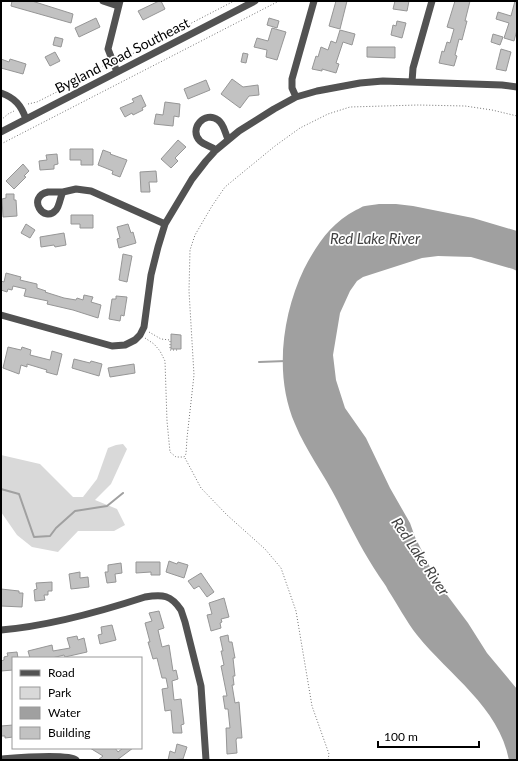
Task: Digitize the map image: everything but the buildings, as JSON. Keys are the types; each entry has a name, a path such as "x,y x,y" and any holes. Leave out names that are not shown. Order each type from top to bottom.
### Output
{"street":[{"path":"103,1 119,3 108,49 117,72"},
{"name":"Bygland Road Southeast","path":"1,132 255,1"},
{"path":"296,98 292,88 292,79 314,1"},
{"path":"412,82 413,68 432,1"},
{"path":"1,315 112,346 125,345 135,340 141,332 158,247 165,224 192,179 216,150 228,139 274,109 296,98 317,91 360,83 383,81 517,87"},
{"path":"1,93 13,98 17,102 26,119"},
{"path":"216,150 204,144 197,137 196,128 201,120 210,117 218,120 221,123 228,139"},
{"path":"63,192 76,189 91,191 165,224"},
{"path":"1,630 59,620 155,595 169,597 181,610 199,674 206,760"},
{"path":"1,759 62,756 74,758 76,760"}],"path":[{"path":"1,144 279,1"},
{"path":"184,457 186,454 187,430 194,375 189,291 190,250 205,218 219,194 225,187 275,146 300,128 328,114 350,107 418,105 465,106 517,116"},
{"path":"141,332 158,348 165,361 167,421 170,452 176,457 184,457"},
{"path":"141,332 161,339 170,340 170,350 178,350"},
{"path":"184,457 201,488 227,515 265,549 281,568 296,611 312,706 329,754 328,760"}],"green space":[{"path":"123,444 127,449 111,484 95,500 117,509 125,525 114,531 78,531 58,552 32,547 17,535 1,512 1,455 40,464 73,497 83,497 97,479 108,448"}],"water":[{"name":"Red Lake River","path":"379,204 413,206 473,218 517,231 517,271 471,257 438,256 422,258 363,277 357,281 350,291 340,313 333,355 336,380 345,408 366,438 390,488 410,523 415,537 438,583 468,623 487,653 517,689 517,760 509,760 503,741 495,724 484,708 430,650 409,624 373,567 332,490 304,444 288,405 284,386 283,346 290,306 304,269 314,251 339,221 363,206"}],"waterway":[{"path":"259,362 286,361"},
{"path":"1,489 19,494 34,537 50,536 56,528 75,511 107,506 123,493"}]}
